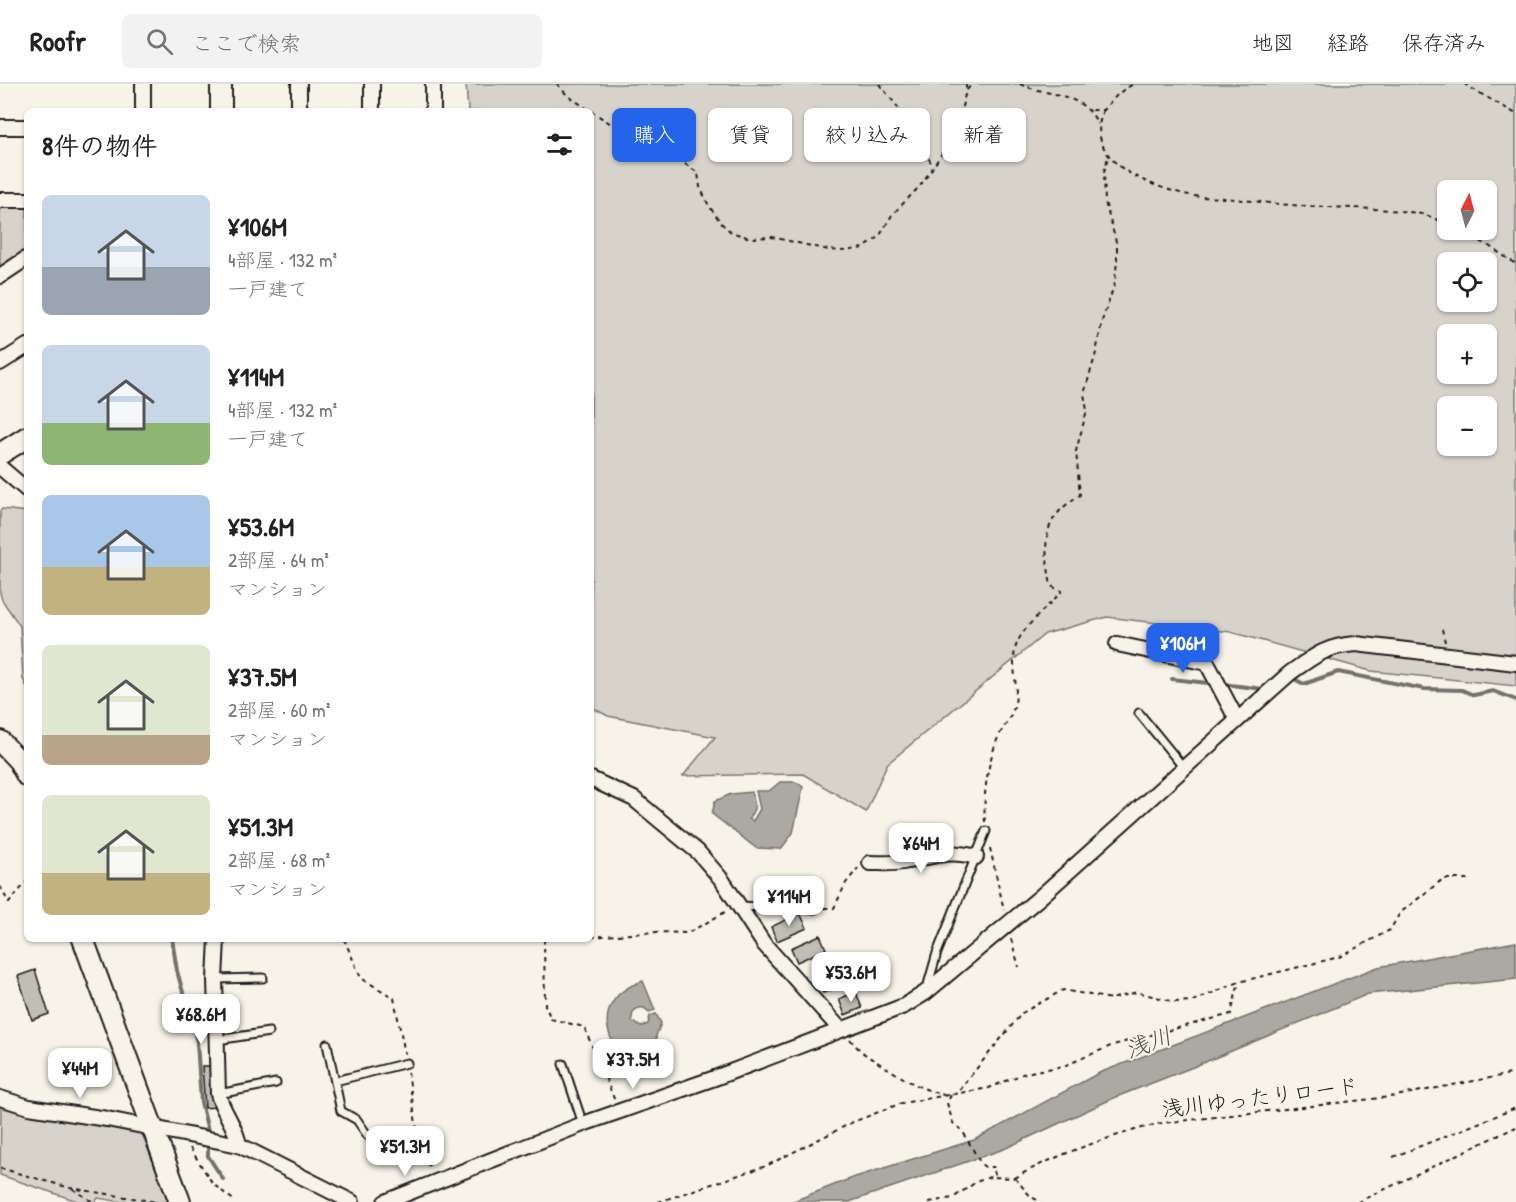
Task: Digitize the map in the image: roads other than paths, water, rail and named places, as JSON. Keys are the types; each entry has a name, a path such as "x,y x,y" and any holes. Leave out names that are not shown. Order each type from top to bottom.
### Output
{"street":[{"path":"143,84 143,108"},
{"path":"221,84 221,108"},
{"path":"299,84 299,108"},
{"path":"372,84 372,108"},
{"path":"433,84 433,108"},
{"path":"0,127 24,127"},
{"path":"0,200 24,200"},
{"path":"0,276 24,260"},
{"path":"0,363 24,348"},
{"path":"0,454 24,439"},
{"path":"0,467 24,488"},
{"path":"1117,644 1207,663 1237,720"},
{"path":"385,1202 584,1124 712,1079 904,1006 925,993 1008,925 1290,673 1320,652 1337,646 1356,644 1516,663"},
{"path":"0,741 19,761 24,770"},
{"path":"594,780 634,799 698,852 713,869 779,963 840,1029"},
{"path":"870,863 901,862 958,852 976,857"},
{"path":"84,942 180,1202"},
{"path":"217,942 215,979 218,1094 221,1108 237,1132 239,1145"},
{"path":"0,1098 29,1107 239,1145 352,1202"}],"lane":[{"path":"1139,713 1184,768"},
{"path":"925,993 937,953 986,831"},
{"path":"737,906 815,909"},
{"path":"215,979 263,978"},
{"path":"217,1040 269,1032"},
{"path":"327,1044 341,1111 357,1120 368,1136 420,1146"},
{"path":"335,1081 407,1063"},
{"path":"563,1064 584,1124"},
{"path":"218,1094 276,1083"}],"waterway":[{"path":"1296,680 1304,684 1338,672 1424,689 1462,690 1474,695 1493,691 1516,700"},
{"path":"1172,679 1208,683"},
{"path":"1222,684 1264,689"},
{"path":"172,942 177,971 197,1042 201,1102 208,1131"},
{"path":"208,1145 208,1156 223,1179"}],"water label":[{"name":"浅川","path":"1148,1042"}]}
